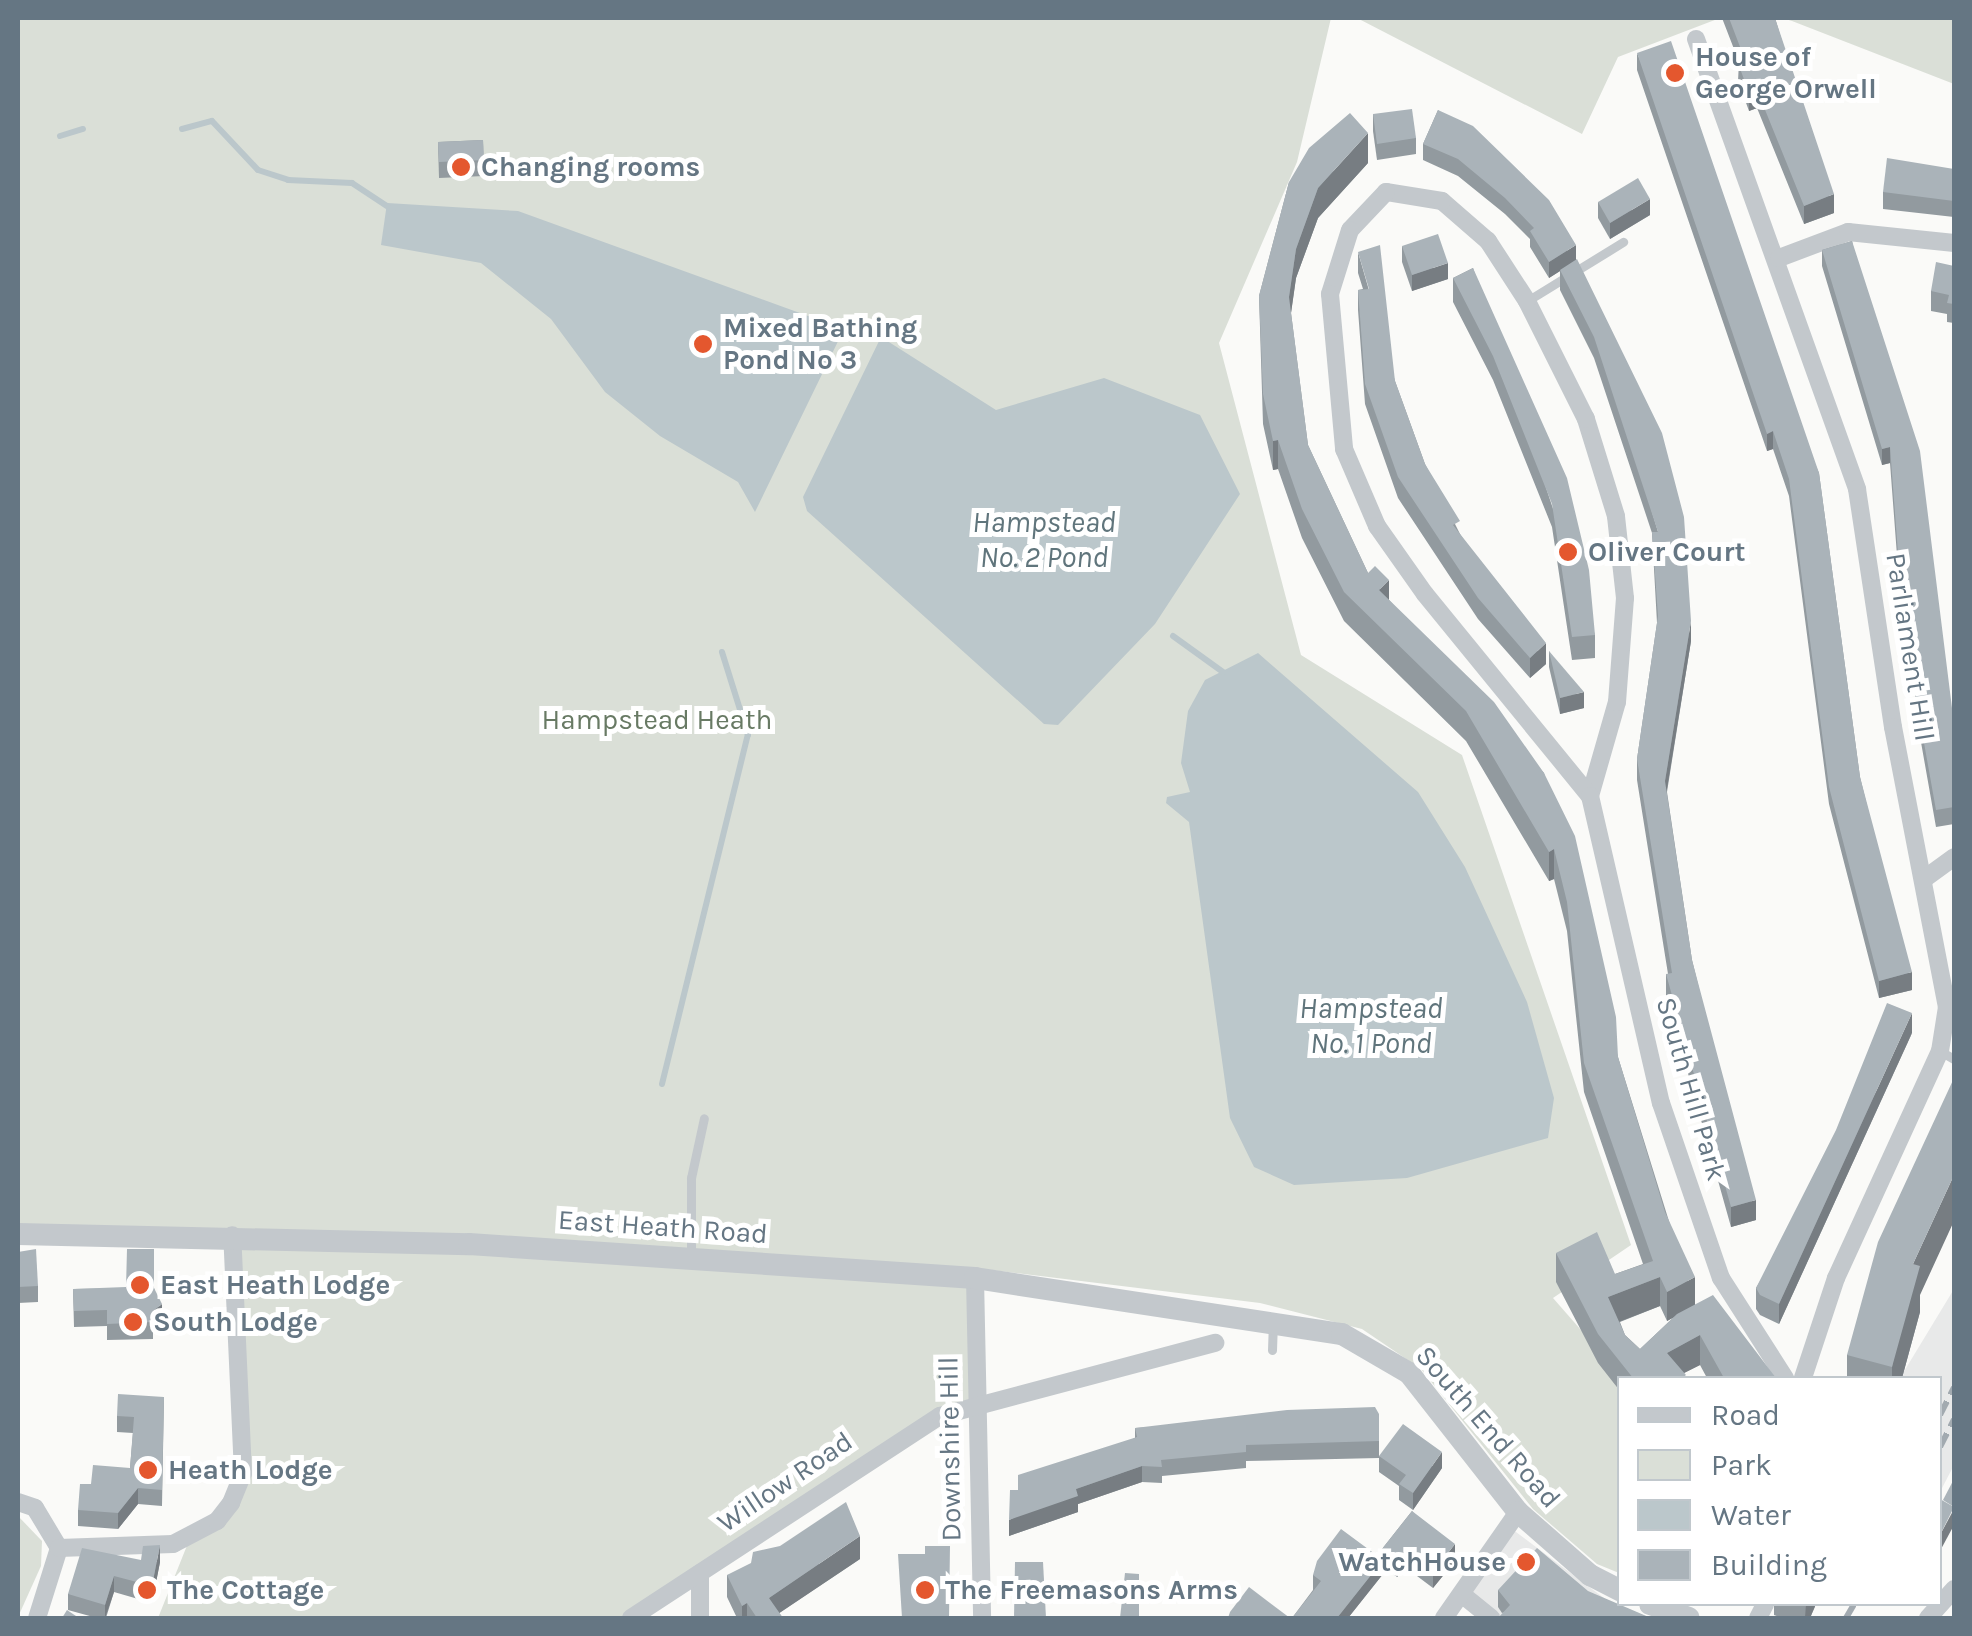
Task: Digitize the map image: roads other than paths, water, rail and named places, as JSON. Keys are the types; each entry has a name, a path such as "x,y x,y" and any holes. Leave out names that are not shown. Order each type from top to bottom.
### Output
{"street":[{"name":"Parliament Hill","path":"1696,40 1779,258 1858,488 1893,727 1945,989 1948,1048 1836,1278 1804,1376"},
{"path":"1386,192 1442,202 1488,242 1527,301 1586,420 1616,516 1625,598 1616,702 1590,796 1378,526 1344,449 1333,373 1330,294 1350,230 1386,192"},
{"path":"1779,258 1848,232 1954,244"},
{"name":"South Hill Park","path":"1590,796 1661,1104 1727,1303 1783,1376"},
{"path":"1924,879 1954,856"},
{"name":"East Heath Road","path":"18,1234 232,1235 974,1278 1301,1327"},
{"path":"59,1548 173,1544 217,1521 231,1503 243,1474 232,1235"},
{"name":"Downshire Hill","path":"974,1278 982,1618"},
{"name":"South End Road","path":"1301,1327 1342,1334 1409,1372 1518,1512 1590,1575 1617,1588"},
{"path":"976,1403 1215,1342"},
{"name":"Willow Road","path":"631,1618 900,1437 976,1403"},
{"path":"18,1502 35,1508 59,1548 37,1618"},
{"path":"1444,1618 1464,1596 1518,1512"},
{"path":"700,1573 700,1618"},
{"path":"1464,1596 1492,1618"},
{"path":"1656,1606 1689,1618"}],"lane":[{"path":"1527,301 1623,242"},
{"path":"691,1260 692,1178 704,1118"},
{"path":"1272,1350 1273,1323"}],"water":[{"name":"Mixed Bathing Pond No 3","path":"387,203 518,211 844,329 755,512 738,482 660,436 605,392 551,319 481,263 381,245"},
{"name":"Hampstead No. 2 Pond","path":"881,337 996,410 1104,378 1200,415 1240,494 1155,624 1058,725 1044,724 807,511 803,497"},
{"name":"Hampstead No. 1 Pond","path":"1258,653 1418,792 1465,867 1527,1002 1554,1098 1548,1138 1407,1178 1294,1185 1254,1167 1230,1118 1189,822 1166,803 1167,797 1190,792 1181,763 1188,711 1205,680"}],"waterway":[{"path":"182,129 212,121 258,170 288,180 352,183 393,210"},
{"path":"60,136 83,129"},
{"path":"1173,636 1223,672"},
{"path":"662,1084 748,735 722,652"}],"railway":[{"path":"1942,1411 1954,1387"},
{"path":"1942,1443 1954,1419"},
{"path":"1846,1618 1853,1606"}],"place":[{"name":"House of George Orwell","path":"1675,73"},
{"name":"Changing rooms","path":"461,167"},
{"name":"Mixed Bathing Pond No 3","path":"703,344"},
{"name":"Oliver Court","path":"1568,552"},
{"name":"East Heath Lodge","path":"140,1285"},
{"name":"South Lodge","path":"133,1322"},
{"name":"Heath Lodge","path":"148,1470"},
{"name":"WatchHouse","path":"1526,1562"},
{"name":"The Cottage","path":"147,1590"},
{"name":"The Freemasons Arms","path":"925,1590"}],"park label":[{"name":"Hampstead Heath","path":"657,720"}]}
